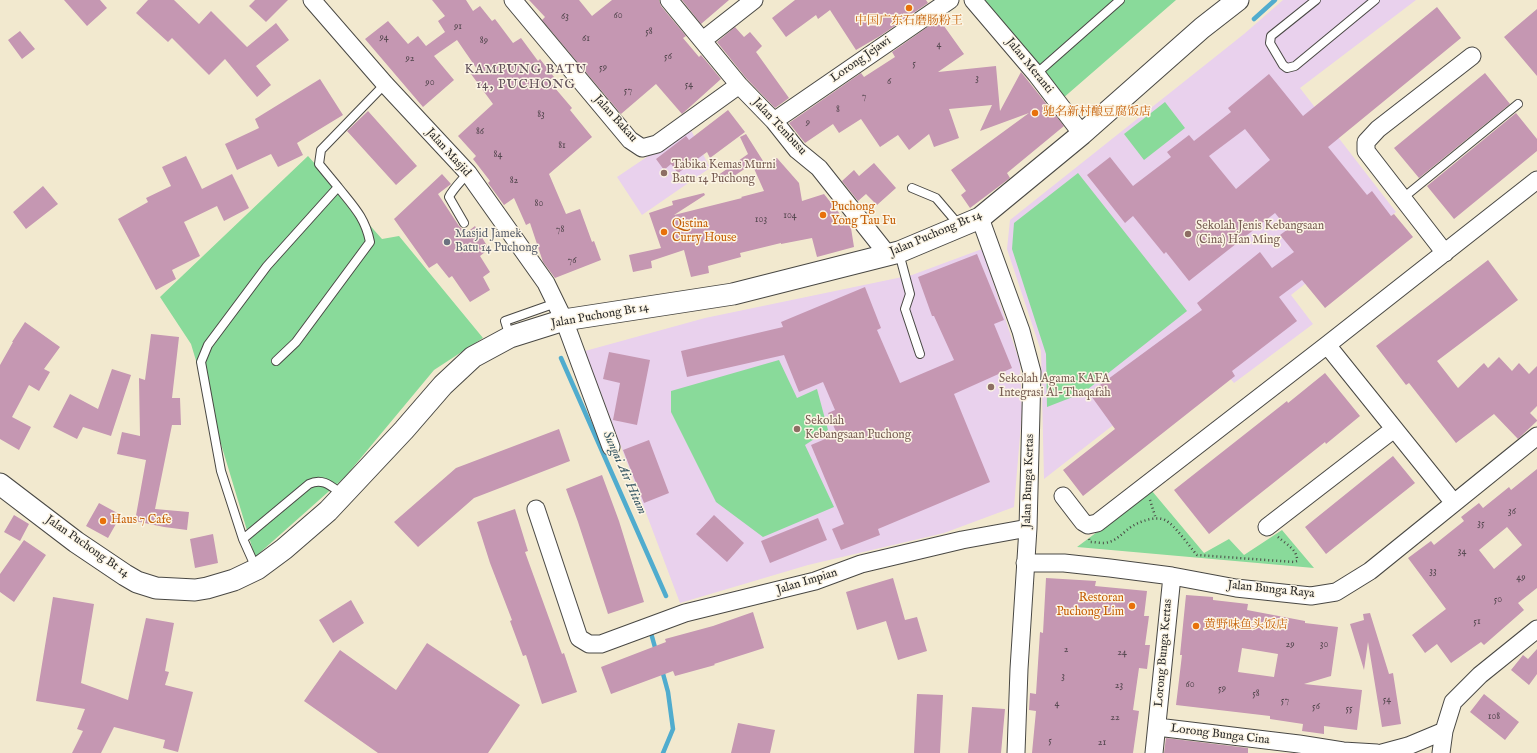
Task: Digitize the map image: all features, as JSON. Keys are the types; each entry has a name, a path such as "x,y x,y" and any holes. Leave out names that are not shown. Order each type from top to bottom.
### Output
{"street":[{"name":"Jalan Masjid","path":"312,0 385,84 468,173 546,283 560,312 612,447"},
{"name":"Jalan Bakau","path":"513,0 630,140 642,148 657,144 740,85"},
{"name":"Jalan Tembusu","path":"669,0 740,85 774,121 797,150 820,168 894,253"},
{"path":"703,40 754,0"},
{"name":"Lorong Jejawi","path":"774,121 950,0"},
{"name":"Jalan Meranti","path":"973,0 1036,74 1082,134"},
{"path":"1202,28 1213,0"},
{"name":"Jalan Puchong Bt 14","path":"0,484 76,542 124,576 156,588 183,590 207,588 234,580 257,569 284,549 328,511 404,430 443,384 473,357 560,312 733,294 894,253 980,218 1082,134 1202,28 1238,0"},
{"path":"1445,253 1366,151 1366,142 1378,129 1472,56"},
{"path":"1063,496 1083,522 1088,524 1097,522 1327,345 1537,180"},
{"name":"Jalan Bunga Kertas","path":"980,218 1021,331 1032,372 1028,528 1016,753"},
{"path":"1327,345 1454,503"},
{"path":"1267,527 1394,428"},
{"name":"Jalan Bunga Raya","path":"1025,563 1064,563 1172,576 1236,588 1312,596 1336,592 1370,571 1537,436"},
{"name":"Jalan Impian","path":"536,509 579,638 589,644 601,644 685,613 815,581 861,564 962,540 1028,528"},
{"name":"Lorong Bunga Kertas","path":"1154,753 1172,576"},
{"path":"1441,753 1444,731 1453,702 1480,675 1537,628"},
{"name":"Lorong Bunga Cina","path":"1157,727 1298,749 1377,753"},
{"path":"1382,753 1408,746 1444,731"}],"lane":[{"path":"1036,74 1120,0"},
{"path":"1316,0 1271,36 1270,43 1283,65 1287,68 1294,66 1375,0"},
{"path":"276,361 296,342 370,242 368,232 361,215 319,164 321,150 385,84"},
{"path":"1403,198 1518,104"},
{"path":"464,223 449,197 451,191 457,187 468,173"},
{"path":"257,569 243,539 221,471 201,362 208,345 267,266 338,188"},
{"path":"912,188 936,198 960,226"},
{"path":"894,253 910,294 905,309 920,354"},
{"path":"243,539 309,484 316,481 325,482 343,495"}],"path":[{"path":"1088,524 1088,536 1090,542 1108,543 1120,537 1128,529 1148,520 1156,519 1165,520 1178,532 1197,554 1294,562 1298,561 1297,555 1293,549 1267,527"}],"shaded area":[{"name":"Sekolah Jenis Kebangsaan (Cina) Han Ming","path":"1283,0 1416,0 1300,88 1396,212 1291,295 1313,324 1234,383 1207,352 1044,479 1041,351 1007,249 1010,220 1244,34"},
{"name":"Tabika Kemas Murni Batu 14 Puchong","path":"690,128 710,168 642,215 617,177"},
{"name":"Sekolah Kebangsaan Puchong","path":"982,249 1020,363 1022,412 1014,507 944,533 808,565 680,603 585,351 705,318 912,275"}],"green space":[{"path":"981,0 1176,0 1062,99"},
{"path":"1165,102 1185,128 1144,160 1124,134"},
{"path":"308,156 382,239 399,236 483,338 434,370 345,477 255,557 191,344 160,297"},
{"path":"1078,173 1187,311 1083,393 1047,407 1046,354 1012,249 1014,223"},
{"path":"779,360 797,398 817,389 828,430 805,445 834,507 763,537 716,502 671,412 671,391"},
{"path":"1152,491 1204,553 1229,539 1244,555 1282,530 1314,568 1077,547"}],"building":[{"path":"64,0 100,0 107,8 87,26"},
{"path":"148,0 174,0 199,24 211,11 247,47 276,23 289,40 256,66 271,85 257,97 225,59 209,75 172,38 168,42 136,13"},
{"path":"255,0 288,0 266,22 249,6"},
{"path":"432,0 466,0 473,11 480,6 492,21 495,19 513,43 521,38 538,61 540,59 554,77 549,81 572,108 570,110 592,137 549,174 566,214 580,209 592,242 594,241 601,260 555,278 543,262 530,223 526,225 514,198 504,205 488,183 490,181 473,159 476,156 458,136 493,104 471,74 477,69 457,40 434,56 454,80 423,107 365,39 388,21 408,44 418,36 426,46 445,32 438,21 445,16"},
{"path":"529,0 579,0 592,16 612,0 659,0 661,6 686,36 683,38 699,57 701,55 721,79 682,114 656,84 621,114 542,20 545,17"},
{"path":"682,0 729,0 701,24"},
{"path":"795,0 926,0 928,3 880,36 856,50 830,10 818,19 816,15 786,37 772,18"},
{"path":"1437,7 1461,38 1328,147 1367,195 1372,191 1391,216 1394,214 1413,237 1325,308 1302,280 1279,297 1297,321 1232,371 1235,376 1083,496 1063,470 1115,429 1089,393 1202,310 1197,303 1260,252 1272,268 1294,252 1280,235 1288,229 1275,213 1189,281 1166,252 1164,254 1133,216 1125,223 1087,175 1110,157 1133,186 1171,157 1167,152 1189,135 1194,141 1231,112 1228,108 1269,74 1303,116","holes":["1245,129 1270,160 1236,189 1209,156"]},
{"path":"1537,9 1537,76 1504,37"},
{"path":"939,19 964,54 938,72 996,66 1000,111 1021,72 1064,126 1007,173 1010,178 970,208 961,195 966,191 951,170 1029,113 980,131 992,105 949,109 959,138 934,147 929,134 909,150 898,135 880,147 861,119 839,133 833,124 805,143 789,123 861,73 864,77 895,57 892,52"},
{"path":"735,27 744,37 750,32 762,46 756,52 789,98 775,108 746,78 717,42"},
{"path":"20,31 35,49 22,59 8,40"},
{"path":"1485,73 1510,104 1419,178 1394,148"},
{"path":"320,79 343,115 297,143 303,155 278,167 271,154 237,170 225,144 259,128 255,119"},
{"path":"728,110 745,132 710,158 707,152 678,173 671,164 664,170 656,159 686,136 689,140"},
{"path":"368,111 417,166 396,185 347,131"},
{"path":"1516,113 1537,139 1537,151 1454,219 1427,186"},
{"path":"746,134 765,164 777,158 799,183 802,201 824,194 851,228 854,247 817,257 812,238 781,243 740,253 741,257 708,266 709,273 691,277 684,250 651,261 652,268 633,272 629,255 661,248 649,213 673,205 672,201 704,193 705,195 674,215 764,191 752,164 722,184 717,176 748,154 740,137"},
{"path":"186,156 202,189 232,174 249,208 224,221 217,206 184,222 200,256 172,270 176,279 156,290 118,219 148,202 146,198 171,186 162,167"},
{"path":"874,163 896,188 877,205 866,194 858,201 842,181 854,170 859,176"},
{"name":"Masjid Jamek Batu 14 Puchong","path":"442,174 451,184 438,194 459,226 466,233 475,226 489,249 480,256 490,272 483,277 490,290 470,302 452,276 449,278 437,263 429,268 394,219"},
{"path":"43,186 58,204 26,229 13,212"},
{"path":"977,254 1004,320 994,324 1012,368 954,394 990,482 878,529 880,535 841,550 832,529 844,524 811,445 837,434 828,413 835,410 823,382 799,392 784,355 687,377 681,351 783,327 781,322 865,287 881,328 877,330 900,383 954,360 934,316 932,316 918,277"},
{"path":"1488,260 1518,300 1437,361 1458,388 1484,363 1488,368 1499,357 1512,371 1519,363 1529,374 1537,366 1537,406 1530,413 1537,421 1518,439 1494,414 1456,443 1409,383 1406,385 1376,346"},
{"path":"25,322 60,347 44,369 50,372 39,391 29,385 12,417 31,427 19,450 0,439 0,365"},
{"path":"151,334 179,337 172,398 180,398 181,425 172,425 155,509 189,512 187,530 135,521 146,460 117,454 122,432 140,436 139,378 145,380"},
{"path":"609,352 650,360 637,425 613,420 620,383 603,379"},
{"path":"112,369 131,375 111,436 83,427 77,439 53,427 70,394 98,409"},
{"path":"1325,373 1360,416 1209,534 1174,490"},
{"path":"559,429 570,461 474,498 418,547 394,522 456,468"},
{"path":"649,440 669,493 644,503 623,450"},
{"path":"1393,456 1415,483 1326,554 1305,527"},
{"path":"1537,469 1537,588 1518,603 1524,610 1484,645 1481,642 1451,663 1437,644 1425,653 1412,635 1446,609 1408,558 1431,541 1434,545 1464,521 1461,517 1479,503 1483,508 1509,487 1511,490","holes":["1507,527 1522,545 1494,569 1479,550"]},
{"path":"602,475 619,521 644,602 608,614 566,489"},
{"name":"Haus 7 Cafe","path":"99,503 121,515 108,538 86,526"},
{"path":"515,509 528,551 525,552 562,654 564,653 577,692 542,704 526,655 523,656 510,621 512,620 490,563 477,522"},
{"path":"14,515 29,524 20,541 4,532"},
{"path":"714,515 744,543 727,562 696,534"},
{"path":"818,518 827,540 770,563 761,541"},
{"path":"213,534 218,563 195,568 190,539"},
{"path":"24,540 46,555 14,602 0,592 0,574"},
{"path":"893,578 905,620 917,617 927,651 898,660 886,621 857,630 846,592"},
{"path":"1046,578 1096,581 1095,586 1147,591 1144,616 1149,616 1145,645 1150,645 1147,669 1139,668 1133,710 1139,711 1133,753 1032,753 1036,711 1029,710 1030,693 1036,694 1040,632 1043,633"},
{"path":"1186,595 1213,597 1213,600 1248,604 1247,610 1305,621 1305,623 1338,627 1331,676 1304,684 1362,690 1357,730 1324,726 1324,734 1302,731 1303,724 1270,719 1270,716 1176,705 1182,655 1180,655","holes":["1242,648 1278,654 1274,677 1238,672"]},
{"path":"53,597 94,604 81,683 128,700 146,618 174,623 165,671 169,672 165,685 193,692 178,752 163,748 165,740 114,727 101,753 72,753 83,731 77,729 85,709 36,701"},
{"path":"351,600 364,623 333,643 319,620"},
{"path":"753,612 764,648 714,664 715,665 675,676 673,671 611,694 601,667 666,642 665,639 713,626"},
{"path":"1370,613 1389,674 1393,673 1401,724 1382,727 1368,642 1364,670 1350,624 1364,620 1363,614"},
{"path":"427,643 520,705 488,753 378,753 304,701 340,650 396,690"},
{"path":"1537,649 1537,674 1529,685 1511,670 1523,655 1528,659"},
{"path":"917,694 943,695 940,753 914,753"},
{"path":"1484,694 1519,722 1505,740 1470,712"},
{"path":"972,707 1005,709 1001,753 968,753"},
{"path":"738,723 775,730 770,753 731,753"},
{"path":"1166,738 1248,748 1248,753 1164,753"}],"waterway":[{"name":"Sungai Air Hitam","path":"1254,19 1275,0"},
{"name":"Sungai Air Hitam","path":"561,358 666,596"},
{"name":"Sungai Air Hitam","path":"651,633 656,651"},
{"name":"Sungai Air Hitam","path":"662,670 668,692 673,729 663,753"}],"place":[{"name":"中国广东石磨肠粉王","path":"909,8"},
{"name":"驰名新村酿豆腐饭店","path":"1035,113"},
{"name":"Tabika Kemas Murni Batu 14 Puchong","path":"664,173"},
{"name":"Puchong Yong Tau Fu","path":"823,215"},
{"name":"Qistina Curry House","path":"664,232"},
{"name":"Sekolah Jenis Kebangsaan (Cina) Han Ming","path":"1188,234"},
{"name":"Masjid Jamek Batu 14 Puchong","path":"447,242"},
{"name":"Sekolah Agama KAFA Integrasi Al-Thaqafah","path":"991,387"},
{"name":"Sekolah Kebangsaan Puchong","path":"797,429"},
{"name":"Haus 7 Cafe","path":"103,521"},
{"name":"Restoran Puchong Lim","path":"1132,606"},
{"name":"黄野味鱼头饭店","path":"1196,626"}],"district":[{"name":"KAMPUNG BATU 14, PUCHONG","path":"526,78"}]}
